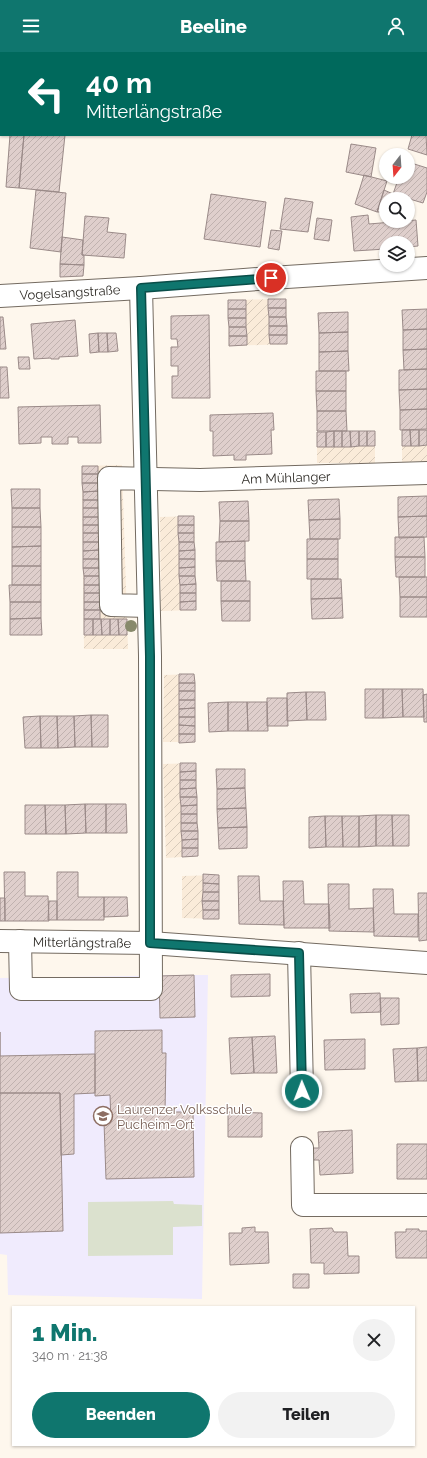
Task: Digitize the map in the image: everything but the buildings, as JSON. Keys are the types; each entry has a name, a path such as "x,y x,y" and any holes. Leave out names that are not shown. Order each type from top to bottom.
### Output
{"street":[{"name":"Vogelsangstraße","path":"0,296 141,288 427,268"},
{"path":"10,941 21,989 151,990 150,656 141,288"},
{"name":"Am Mühlanger","path":"148,606 110,605 109,478 200,480 427,473"},
{"name":"Mitterlängstraße","path":"10,941 150,943 427,963"},
{"path":"299,953 302,1091"},
{"path":"302,1148 303,1205 427,1205"}],"shaded area":[{"path":"286,299 287,344 229,346 228,300"},
{"path":"402,430 427,430 427,461 402,462"},
{"path":"375,431 375,463 317,463 317,432"},
{"path":"122,465 128,649 84,649 82,466"},
{"path":"194,516 196,610 161,611 160,517"},
{"path":"194,674 195,742 163,742 164,675"},
{"path":"196,763 198,856 166,858 163,764"},
{"path":"219,875 219,919 182,918 182,876"},
{"name":"Laurenzer Volksschule Pucheim-Ort","path":"208,975 202,1299 8,1295 7,1255 0,1254 0,978"}],"green space":[{"path":"173,1201 174,1204 202,1205 202,1226 173,1227 173,1255 88,1256 88,1202"}],"place":[{"name":"Laurenzer Volksschule Pucheim-Ort","path":"103,1116"}],"route":[{"path":"271,278 141,288 150,656 150,943 299,953 302,1091"}]}
